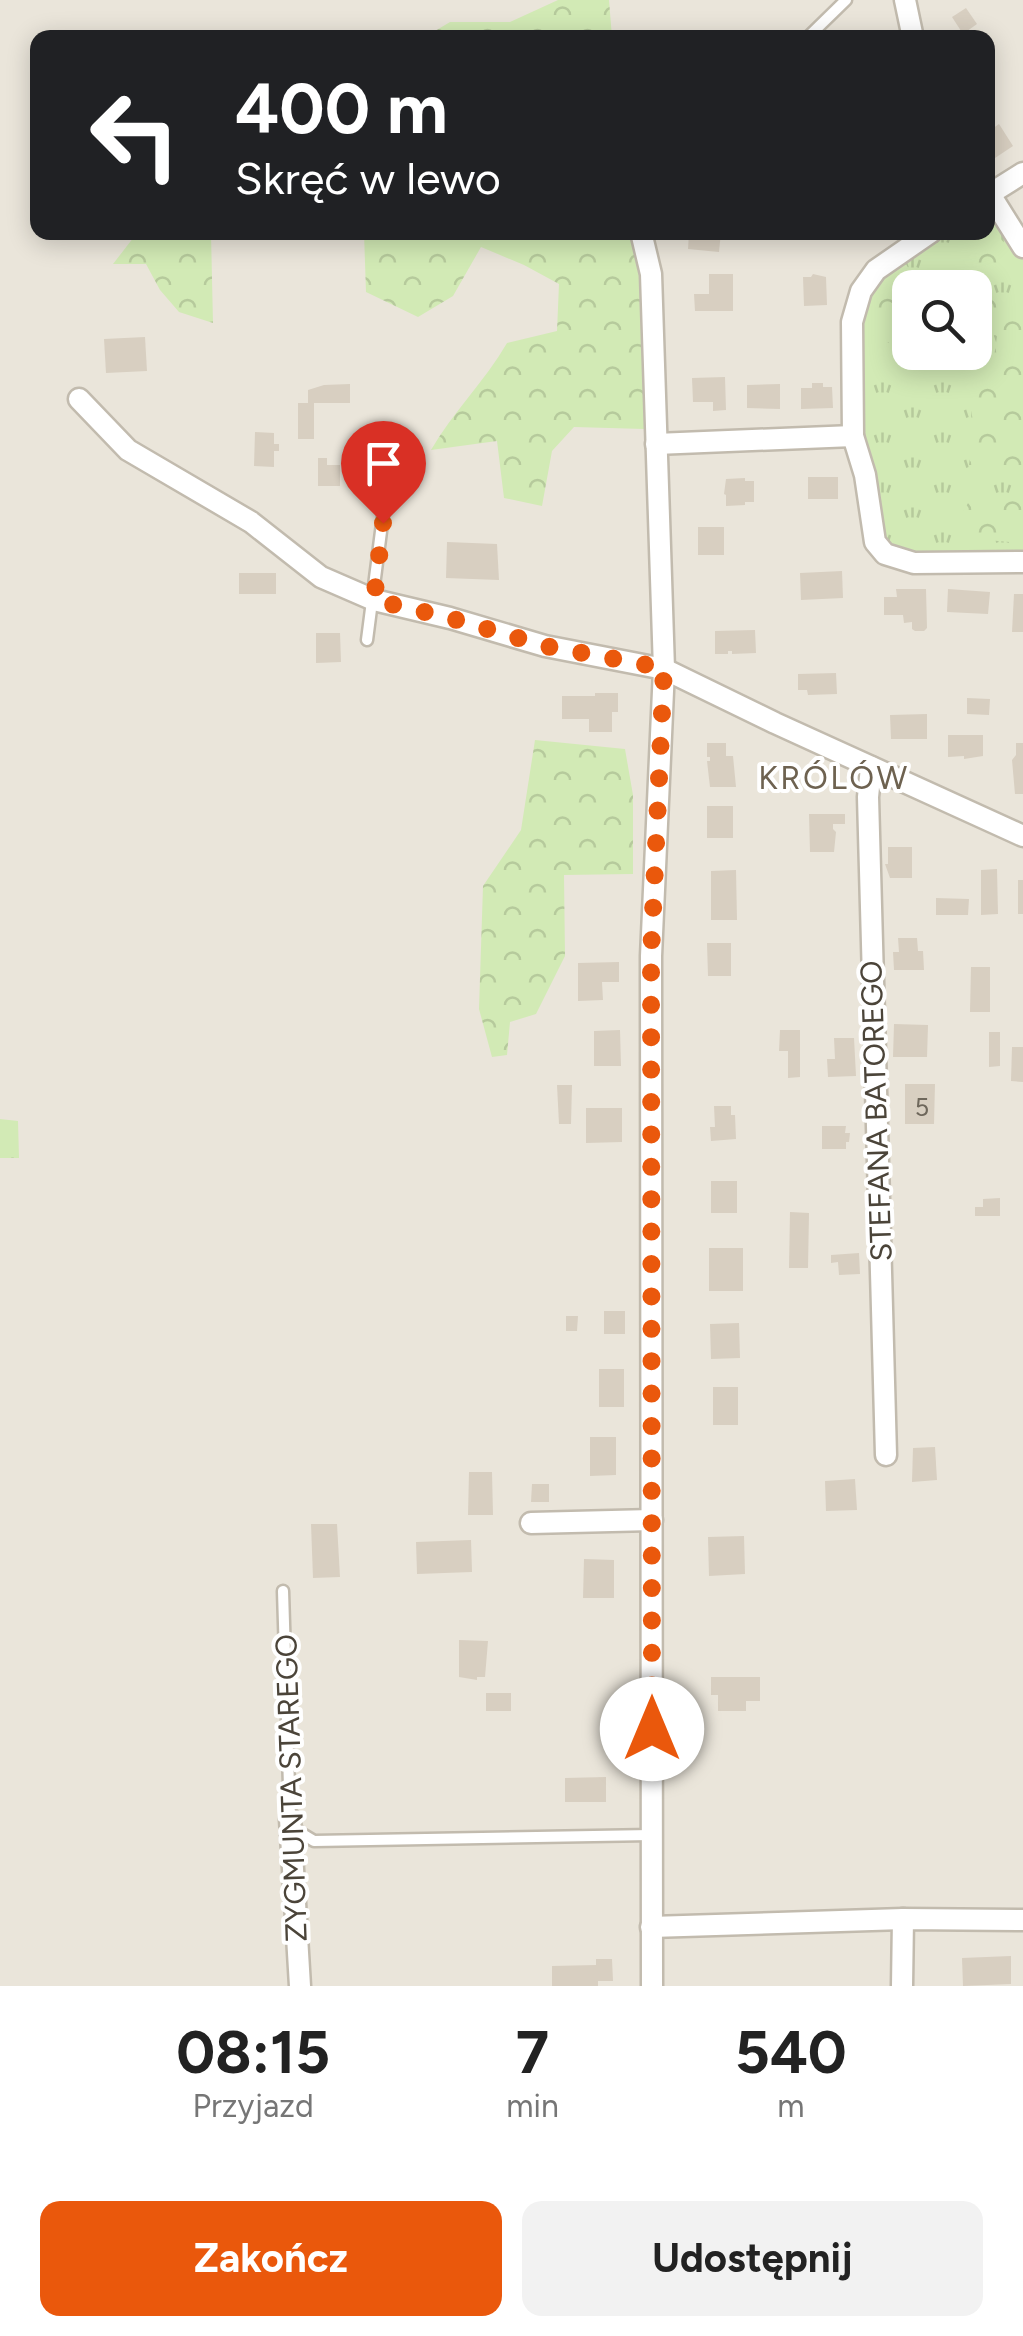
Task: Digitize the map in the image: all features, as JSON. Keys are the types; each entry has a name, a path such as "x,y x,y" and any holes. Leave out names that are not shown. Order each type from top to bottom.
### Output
{"street":[{"path":"906,0 912,30"},
{"path":"995,189 1023,173"},
{"path":"995,204 1023,247"},
{"path":"643,240 650,274 664,668 651,956 652,1986"},
{"path":"919,240 876,270 861,291 852,322 853,436 865,475 875,542 885,554 914,564 1023,562"},
{"path":"80,398 128,450 251,522 321,576 374,600 545,646 664,668 1023,836"},
{"path":"656,444 853,436"},
{"name":"STEFANA BATOREGO","path":"871,768 868,797 886,1455"},
{"path":"531,1524 652,1520"},
{"name":"ZYGMUNTA STAREGO","path":"290,1819 300,1986"},
{"path":"902,1986 903,1920"},
{"path":"651,1927 1023,1920"}],"lane":[{"path":"815,30 846,0"},
{"path":"368,640 392,446"},
{"name":"ZYGMUNTA STAREGO","path":"283,1591 290,1819"},
{"path":"290,1819 300,1832 314,1840 650,1836"}],"shaded area":[{"path":"0,0 1023,0 1023,1986 0,1986"}],"green space":[{"path":"558,0 609,0 611,30 437,30 450,22 510,22"},
{"path":"995,223 1010,233 1023,259 1023,554 951,556 916,552 883,540 860,426 857,321 877,277 939,240 995,240"},
{"path":"995,233 1008,247 992,271 963,270 965,240 995,240"},
{"path":"132,240 211,240 213,323 179,312 160,290 146,264 113,264"},
{"path":"364,240 631,240 642,280 644,429 574,427 552,451 542,506 504,498 497,441 431,450 507,343 557,331 559,284 481,247 453,296 418,317 366,292"},
{"path":"892,272 892,341 873,348 875,289"},
{"path":"1023,290 1022,543 964,538 955,525 974,493 996,501 1014,494 1020,474 1002,465 983,478 968,473 974,426 969,400 992,371 997,336 992,334 992,292 1004,299"},
{"path":"535,740 625,749 633,795 633,874 564,875 565,956 536,1014 510,1022 507,1055 492,1057 479,1009 483,886 521,830"},
{"path":"0,1119 18,1121 19,1158 0,1158"}],"building":[{"path":"966,8 977,24 960,30 952,17"},
{"path":"999,124 1013,146 995,158 995,127"},
{"path":"689,240 720,240 719,252 688,249"},
{"path":"709,274 733,274 733,311 695,311 694,294 709,294"},
{"path":"803,277 826,277 827,305 804,306"},
{"path":"145,337 147,371 106,373 104,339"},
{"path":"725,377 726,410 713,411 713,402 693,402 692,378"},
{"path":"812,383 832,387 833,408 801,409 801,388 812,388"},
{"path":"350,384 350,403 314,403 314,439 298,439 298,403 308,403 308,390"},
{"path":"780,384 780,409 747,408 747,385"},
{"path":"255,432 274,433 279,451 274,451 274,467 254,466"},
{"path":"318,458 327,458 327,465 340,465 340,486 318,486"},
{"path":"808,477 838,477 838,499 808,499"},
{"path":"726,479 754,481 754,502 726,506"},
{"path":"698,527 724,527 724,555 698,555"},
{"path":"447,542 497,544 499,580 446,578"},
{"path":"842,571 843,598 801,600 800,573"},
{"path":"239,573 276,573 276,594 239,594"},
{"path":"896,589 926,589 924,631 912,629 912,622 904,623 903,615 884,615 884,597 897,597"},
{"path":"948,589 990,592 988,614 947,612"},
{"path":"1014,594 1023,594 1023,632 1012,632"},
{"path":"755,630 756,653 715,654 715,631"},
{"path":"316,633 340,633 341,662 316,663"},
{"path":"836,673 837,694 808,695 807,690 798,690 798,674"},
{"path":"618,693 618,712 612,712 612,732 589,732 589,719 562,719 562,696"},
{"path":"967,698 990,699 989,715 967,714"},
{"path":"927,714 927,739 891,739 890,715"},
{"path":"948,735 983,735 983,756 948,757"},
{"path":"707,743 726,743 726,756 733,756 736,787 710,787"},
{"path":"1016,743 1023,743 1023,794 1015,794 1012,760"},
{"path":"707,806 733,806 733,838 707,838"},
{"path":"809,814 845,814 845,824 833,824 834,852 810,852"},
{"path":"888,847 912,847 912,878 890,878 885,864"},
{"path":"997,869 998,914 981,915 981,870"},
{"path":"736,870 737,920 711,920 711,871"},
{"path":"1018,880 1023,880 1023,914 1018,914"},
{"path":"936,898 969,899 968,915 936,915"},
{"path":"898,938 917,938 918,951 923,951 924,970 894,970 893,952 899,952"},
{"path":"707,943 731,943 731,976 708,976"},
{"path":"619,962 619,982 602,982 603,1000 578,1001 578,963"},
{"path":"971,967 990,967 990,1012 970,1012"},
{"path":"894,1024 928,1025 927,1057 893,1057"},
{"path":"620,1030 621,1066 594,1066 594,1031"},
{"path":"780,1030 800,1030 800,1077 788,1078 788,1051 779,1051"},
{"path":"989,1032 1000,1032 1000,1066 989,1067"},
{"path":"834,1038 854,1038 856,1076 828,1077 827,1059 835,1059"},
{"path":"1012,1047 1023,1047 1023,1082 1011,1081"},
{"path":"905,1084 935,1084 934,1124 905,1124"},
{"path":"557,1085 572,1085 571,1124 559,1124"},
{"path":"714,1106 731,1106 736,1139 711,1141"},
{"path":"586,1108 622,1108 622,1142 586,1143"},
{"path":"822,1126 846,1126 845,1133 850,1133 846,1149 822,1149"},
{"path":"711,1181 737,1181 737,1213 711,1213"},
{"path":"1000,1198 1000,1216 975,1216 975,1207 983,1207 983,1199"},
{"path":"790,1212 809,1213 808,1268 789,1268"},
{"path":"709,1248 743,1248 743,1291 709,1291"},
{"path":"859,1253 860,1274 839,1275 838,1262 831,1263 831,1255"},
{"path":"604,1311 625,1311 625,1334 604,1334"},
{"path":"566,1316 578,1316 577,1331 566,1331"},
{"path":"739,1323 740,1358 711,1359 710,1324"},
{"path":"599,1369 624,1369 624,1407 599,1407"},
{"path":"713,1387 738,1387 738,1425 713,1425"},
{"path":"590,1437 616,1437 616,1475 590,1476"},
{"path":"935,1447 937,1480 912,1482 913,1448"},
{"path":"469,1472 492,1472 493,1515 468,1515"},
{"path":"855,1479 857,1510 826,1511 825,1481"},
{"path":"532,1484 549,1484 549,1502 531,1502"},
{"path":"311,1524 337,1524 340,1577 313,1578"},
{"path":"744,1536 745,1574 709,1576 708,1537"},
{"path":"471,1540 472,1572 417,1574 416,1542"},
{"path":"584,1559 614,1560 614,1598 583,1598"},
{"path":"459,1640 488,1641 485,1677 459,1677"},
{"path":"711,1677 760,1677 760,1701 746,1701 746,1711 718,1711 718,1695 711,1695"},
{"path":"486,1693 511,1693 511,1711 486,1711"},
{"path":"606,1777 606,1802 565,1802 565,1778"},
{"path":"1011,1956 1011,1984 963,1986 962,1958"},
{"path":"596,1959 612,1959 613,1981 598,1981 598,1986 552,1986 552,1966 596,1965"}],"district":[{"name":"KRÓLÓW","path":"834,778"}],"route":[{"path":"383,523 374,600 545,646 664,668 651,956 652,1729"}]}
